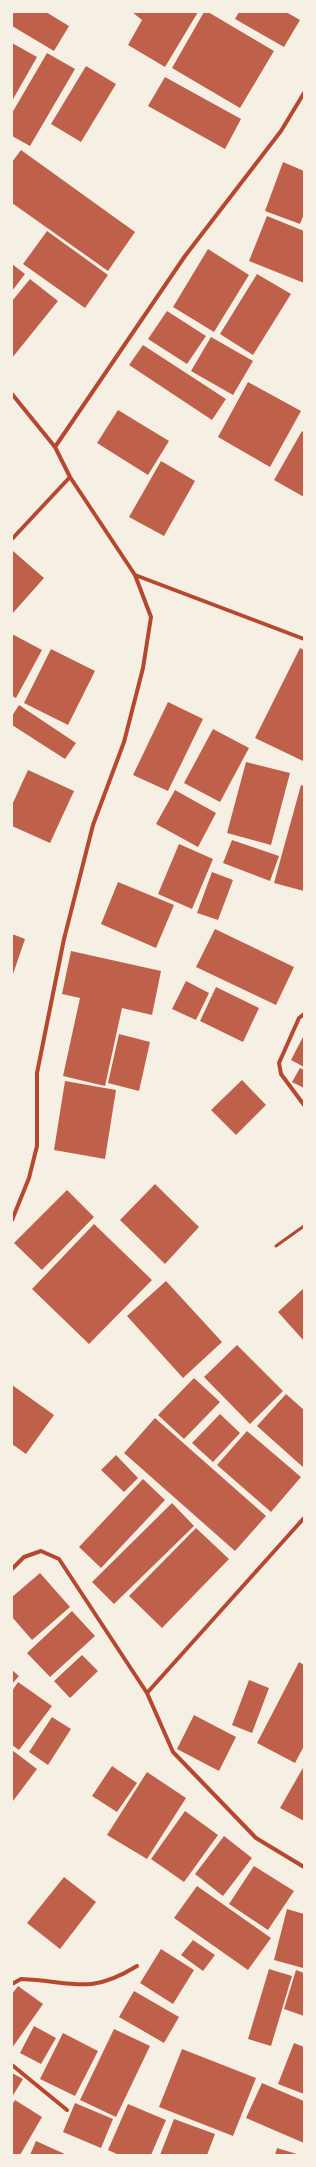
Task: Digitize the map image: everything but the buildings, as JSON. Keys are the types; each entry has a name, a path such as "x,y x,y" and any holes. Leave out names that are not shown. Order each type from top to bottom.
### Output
{"street":[{"path":"55,447 185,256 281,131 304,93"},
{"path":"12,394 55,447 70,477 135,575 151,617 142,668 124,742 93,825 64,939 37,1073 37,1146 29,1178 12,1220"},
{"path":"12,539 70,477"},
{"path":"135,575 304,639"},
{"path":"304,1014 299,1018 279,1062 281,1074 304,1105"},
{"path":"147,1693 304,1518"},
{"path":"12,1569 24,1557 41,1550 59,1559 147,1693 173,1752 256,1838 304,1867"},
{"path":"12,1984 21,1979 85,1986 98,1984 118,1977 137,1966"},
{"path":"12,2065 67,2110"}],"lane":[{"path":"276,1246 304,1226"}]}
